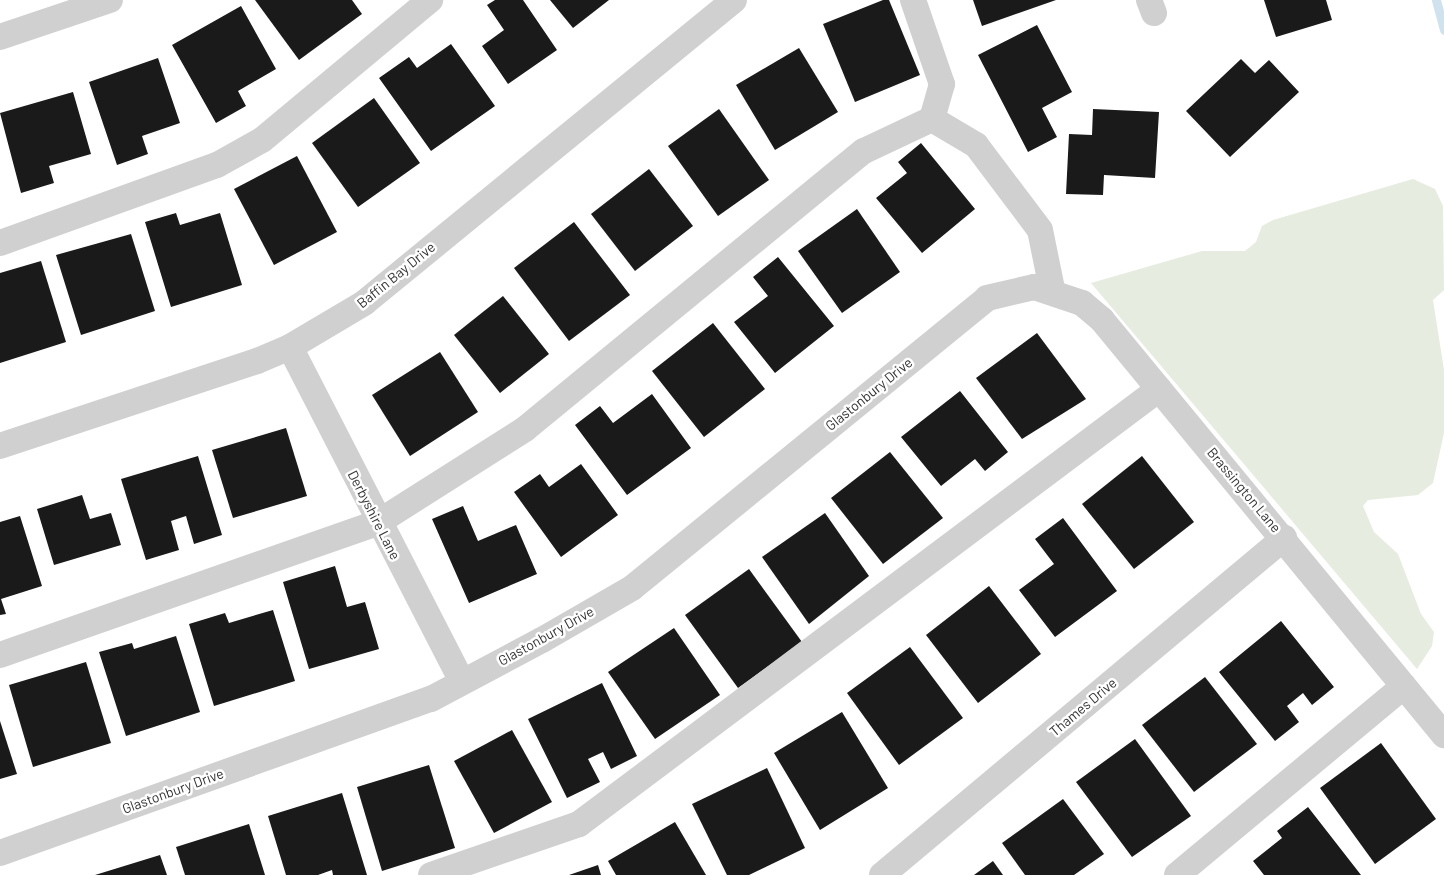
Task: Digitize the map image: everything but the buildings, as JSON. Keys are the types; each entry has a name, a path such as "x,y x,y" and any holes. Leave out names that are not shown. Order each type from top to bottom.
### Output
{"street":[{"path":"0,37 110,0"},
{"path":"0,242 217,165 262,140 430,0"},
{"name":"Baffin Bay Drive","path":"0,446 290,347 364,303 734,0"},
{"path":"0,655 377,523 525,429 864,151 932,118 942,84 913,0"},
{"path":"932,118 976,145 1040,230 1052,289"},
{"name":"Brassington Lane","path":"1018,289 1052,289 1082,303 1102,320 1284,538 1444,735"},
{"name":"Glastonbury Drive","path":"0,853 430,699 632,588 987,298 1018,289"},
{"name":"Derbyshire Lane","path":"290,347 377,523 462,681"},
{"path":"431,875 579,824 1159,389"},
{"name":"Thames Drive","path":"882,875 1284,538"},
{"path":"1177,875 1404,686"}],"shaded area":[{"path":"1413,179 1435,189 1443,206 1444,290 1433,300 1444,370 1444,433 1433,483 1418,495 1368,500 1363,506 1374,532 1398,554 1421,614 1434,632 1432,646 1417,669 1091,283 1202,251 1245,251 1256,242 1262,226 1273,220"}],"waterway":[{"path":"1436,0 1444,30"}]}
